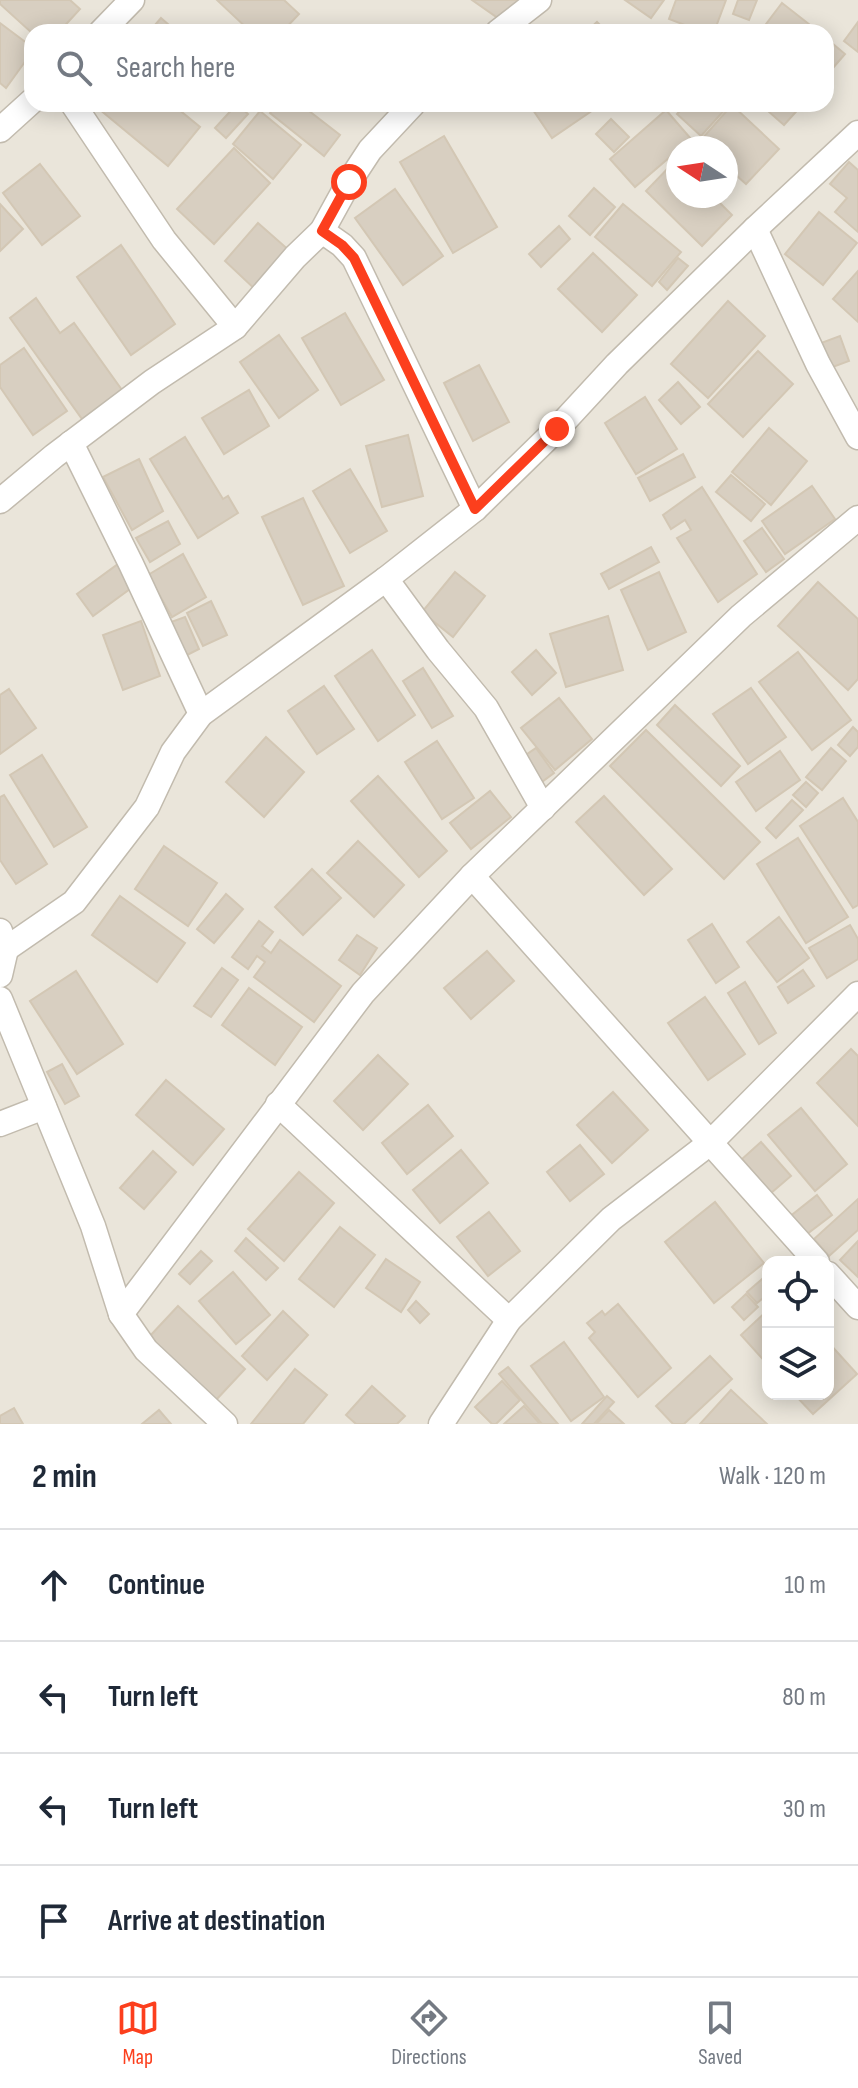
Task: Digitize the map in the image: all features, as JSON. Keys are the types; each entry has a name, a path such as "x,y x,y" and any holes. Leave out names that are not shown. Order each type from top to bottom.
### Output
{"street":[{"path":"109,24 132,0"},
{"path":"508,24 539,0"},
{"path":"0,130 24,108"},
{"path":"78,112 164,240 235,327"},
{"path":"0,501 152,382 235,327 295,257 322,231 370,150 406,112"},
{"path":"0,975 3,940 74,902 147,807 173,752 201,714 386,579 475,509 557,429 617,364 858,133"},
{"path":"755,229 818,364 858,437"},
{"path":"322,231 354,258 475,509"},
{"path":"71,443 201,714"},
{"path":"121,1314 363,993 472,876 741,616 858,518"},
{"path":"386,579 438,650 486,708 543,808"},
{"path":"472,876 812,1256"},
{"path":"441,1424 509,1320 611,1219 710,1143 858,994"},
{"path":"0,999 93,1226 121,1314 146,1350 225,1424"},
{"path":"278,1104 509,1320"},
{"path":"0,1124 44,1107"},
{"path":"834,1281 858,1307"}],"shaded area":[{"path":"0,0 858,0 858,1424 0,1424"}],"building":[{"path":"0,0 70,0 80,9 66,24 24,26 0,4"},
{"path":"217,0 284,0 299,14 290,24 242,24"},
{"path":"472,0 521,0 505,23"},
{"path":"625,0 664,0 651,18"},
{"path":"676,0 726,0 717,24 682,24 669,19"},
{"path":"738,0 757,0 749,20 733,14"},
{"path":"782,3 809,24 766,24"},
{"path":"858,22 858,52 844,41"},
{"path":"0,23 24,41 24,63 6,88 0,83"},
{"path":"834,45 845,54 834,67"},
{"path":"103,112 182,112 200,127 168,166"},
{"path":"230,112 248,114 226,138 215,128"},
{"path":"261,112 301,145 273,179 233,144"},
{"path":"310,112 340,135 324,156 270,113"},
{"path":"534,112 590,112 552,138"},
{"path":"664,112 668,112 688,136 666,136 666,160 635,187 610,159"},
{"path":"679,112 723,112 701,136 677,114"},
{"path":"726,112 739,112 779,149 746,184 738,177 738,136 704,136"},
{"path":"769,112 796,112 784,125"},
{"path":"611,119 629,137 614,152 596,134"},
{"path":"444,136 497,227 453,253 400,162"},
{"path":"234,148 270,183 214,244 177,209"},
{"path":"849,162 858,170 858,232 835,212 847,198 830,184"},
{"path":"40,164 80,216 42,245 3,193"},
{"path":"666,170 666,208 725,208 732,215 702,246 646,191"},
{"path":"594,188 615,207 590,235 569,216"},
{"path":"395,189 443,256 403,285 355,218"},
{"path":"0,204 23,229 0,251"},
{"path":"623,204 681,252 652,286 595,237"},
{"path":"819,212 857,243 823,285 785,254"},
{"path":"258,223 291,252 257,291 225,261"},
{"path":"559,226 570,239 541,267 529,254"},
{"path":"121,245 175,324 131,355 77,277"},
{"path":"593,253 637,295 602,332 558,289"},
{"path":"678,258 688,266 667,290 659,282"},
{"path":"858,271 858,322 833,299"},
{"path":"36,298 60,333 74,323 122,390 82,419 10,318"},
{"path":"728,301 765,336 708,398 671,364"},
{"path":"345,313 384,380 341,405 302,338"},
{"path":"279,335 318,390 279,418 240,362"},
{"path":"840,336 849,361 830,368 821,343"},
{"path":"24,348 67,411 33,435 0,387 0,365"},
{"path":"758,351 793,384 743,437 708,404"},
{"path":"479,365 509,422 473,441 444,383"},
{"path":"678,382 700,407 681,424 659,400"},
{"path":"249,390 269,426 224,454 202,418"},
{"path":"645,397 677,449 636,474 605,423"},
{"path":"769,428 807,461 771,505 732,472"},
{"path":"408,435 423,496 382,507 366,446"},
{"path":"185,437 223,499 228,496 238,513 198,538 150,459"},
{"path":"683,454 695,477 650,501 638,478"},
{"path":"139,459 163,511 132,530 103,477"},
{"path":"350,469 387,531 350,553 313,491"},
{"path":"731,475 765,504 751,521 716,492"},
{"path":"812,486 835,519 785,554 762,521"},
{"path":"702,487 757,574 718,602 677,538 691,530 685,520 671,529 663,515"},
{"path":"303,498 344,586 303,605 262,517"},
{"path":"168,521 180,544 150,562 136,538"},
{"path":"762,528 784,559 766,572 744,541"},
{"path":"651,547 659,562 609,589 601,574"},
{"path":"183,554 206,597 172,617 148,575"},
{"path":"118,564 134,586 93,616 77,594"},
{"path":"455,572 485,596 453,637 422,612"},
{"path":"659,572 686,632 648,650 621,590"},
{"path":"818,582 858,619 858,679 848,690 778,626"},
{"path":"211,601 227,635 203,646 187,613"},
{"path":"608,616 623,670 566,687 550,634"},
{"path":"185,617 199,649 185,656 171,622"},
{"path":"141,621 160,676 123,690 103,635"},
{"path":"372,650 415,715 378,741 335,676"},
{"path":"536,650 556,673 532,695 512,672"},
{"path":"798,652 851,720 812,750 759,682"},
{"path":"423,668 453,716 432,728 403,681"},
{"path":"324,686 354,729 317,754 288,711"},
{"path":"751,688 786,737 748,764 713,714"},
{"path":"9,689 36,728 0,754 0,695"},
{"path":"559,698 592,739 555,770 521,728"},
{"path":"675,705 740,766 721,786 657,725"},
{"path":"853,727 858,732 858,747 850,756 838,745"},
{"path":"646,730 760,842 724,879 610,766"},
{"path":"266,737 304,772 264,817 226,782"},
{"path":"437,741 474,798 442,819 405,762"},
{"path":"536,748 554,773 539,784 520,759"},
{"path":"831,748 846,761 822,790 806,777"},
{"path":"780,751 800,780 756,811 736,782"},
{"path":"42,755 87,827 54,847 10,775"},
{"path":"378,776 447,851 419,877 351,801"},
{"path":"806,782 818,793 806,807 793,795"},
{"path":"490,791 511,817 471,849 450,823"},
{"path":"4,795 47,864 16,884 0,860 0,797"},
{"path":"604,796 672,869 644,895 576,822"},
{"path":"843,798 858,822 858,905 853,908 800,826"},
{"path":"792,800 803,810 776,838 766,828"},
{"path":"798,838 848,917 806,943 757,864"},
{"path":"358,841 404,885 374,917 327,873"},
{"path":"164,846 217,883 188,926 135,889"},
{"path":"312,869 341,898 303,935 275,907"},
{"path":"226,894 243,909 214,943 197,929"},
{"path":"120,896 185,943 157,982 92,935"},
{"path":"779,917 809,958 777,982 747,942"},
{"path":"259,921 273,932 262,946 271,953 280,940 341,986 314,1022 254,977 265,962 257,956 248,969 232,957"},
{"path":"712,924 739,967 716,983 688,940"},
{"path":"850,925 858,939 858,959 827,978 809,948"},
{"path":"357,935 377,948 360,975 339,960"},
{"path":"487,951 514,981 471,1019 444,988"},
{"path":"222,968 238,980 211,1017 194,1006"},
{"path":"803,970 814,986 788,1003 778,987"},
{"path":"76,971 123,1044 77,1074 30,1001"},
{"path":"745,982 776,1033 759,1044 728,993"},
{"path":"249,988 302,1027 275,1065 222,1025"},
{"path":"705,997 745,1054 708,1080 668,1023"},
{"path":"851,1049 858,1056 858,1126 817,1083"},
{"path":"378,1055 408,1084 363,1130 334,1101"},
{"path":"62,1064 79,1096 65,1104 47,1072"},
{"path":"166,1080 224,1129 193,1165 136,1115"},
{"path":"613,1092 648,1130 612,1163 577,1125"},
{"path":"428,1105 453,1136 407,1174 382,1143"},
{"path":"801,1108 847,1164 815,1191 768,1135"},
{"path":"761,1142 791,1176 771,1193 742,1159"},
{"path":"580,1145 604,1174 570,1201 547,1172"},
{"path":"461,1150 488,1183 440,1223 413,1190"},
{"path":"153,1151 176,1172 144,1209 120,1188"},
{"path":"299,1172 334,1203 284,1261 248,1229"},
{"path":"817,1195 832,1215 803,1237 788,1218"},
{"path":"858,1199 858,1230 829,1256 814,1239"},
{"path":"715,1202 762,1261 762,1265 714,1303 665,1242"},
{"path":"489,1212 520,1251 488,1276 457,1237"},
{"path":"340,1227 375,1255 334,1307 299,1279"},
{"path":"246,1238 278,1268 266,1280 235,1251"},
{"path":"858,1241 858,1277 840,1260"},
{"path":"201,1251 212,1261 190,1284 179,1274"},
{"path":"386,1259 420,1282 401,1312 366,1288"},
{"path":"233,1272 270,1315 236,1344 199,1301"},
{"path":"762,1279 762,1299 757,1303 747,1292"},
{"path":"746,1294 758,1307 744,1320 732,1307"},
{"path":"416,1301 429,1314 420,1323 408,1310"},
{"path":"618,1304 671,1368 638,1397 589,1338 595,1332 587,1323 602,1311 605,1315"},
{"path":"178,1306 245,1369 216,1400 149,1337"},
{"path":"283,1311 308,1335 267,1380 242,1356"},
{"path":"762,1316 762,1358 741,1335"},
{"path":"564,1342 604,1397 571,1421 531,1366"},
{"path":"834,1349 857,1374 834,1395"},
{"path":"710,1356 732,1379 684,1424 673,1424 656,1406"},
{"path":"508,1367 558,1424 542,1424 499,1374"},
{"path":"295,1369 327,1395 303,1424 251,1424"},
{"path":"502,1381 520,1400 496,1424 492,1424 475,1407"},
{"path":"372,1386 405,1416 397,1424 356,1424 346,1415"},
{"path":"731,1390 767,1424 700,1424"},
{"path":"607,1396 614,1402 594,1424 582,1424"},
{"path":"800,1400 828,1400 813,1414"},
{"path":"524,1406 540,1424 504,1424"},
{"path":"14,1408 23,1424 0,1424 0,1416"},
{"path":"159,1410 171,1424 142,1424"},
{"path":"609,1410 624,1424 596,1424"}],"route":[{"path":"349,182 322,231 354,258 475,509 557,429"}]}
